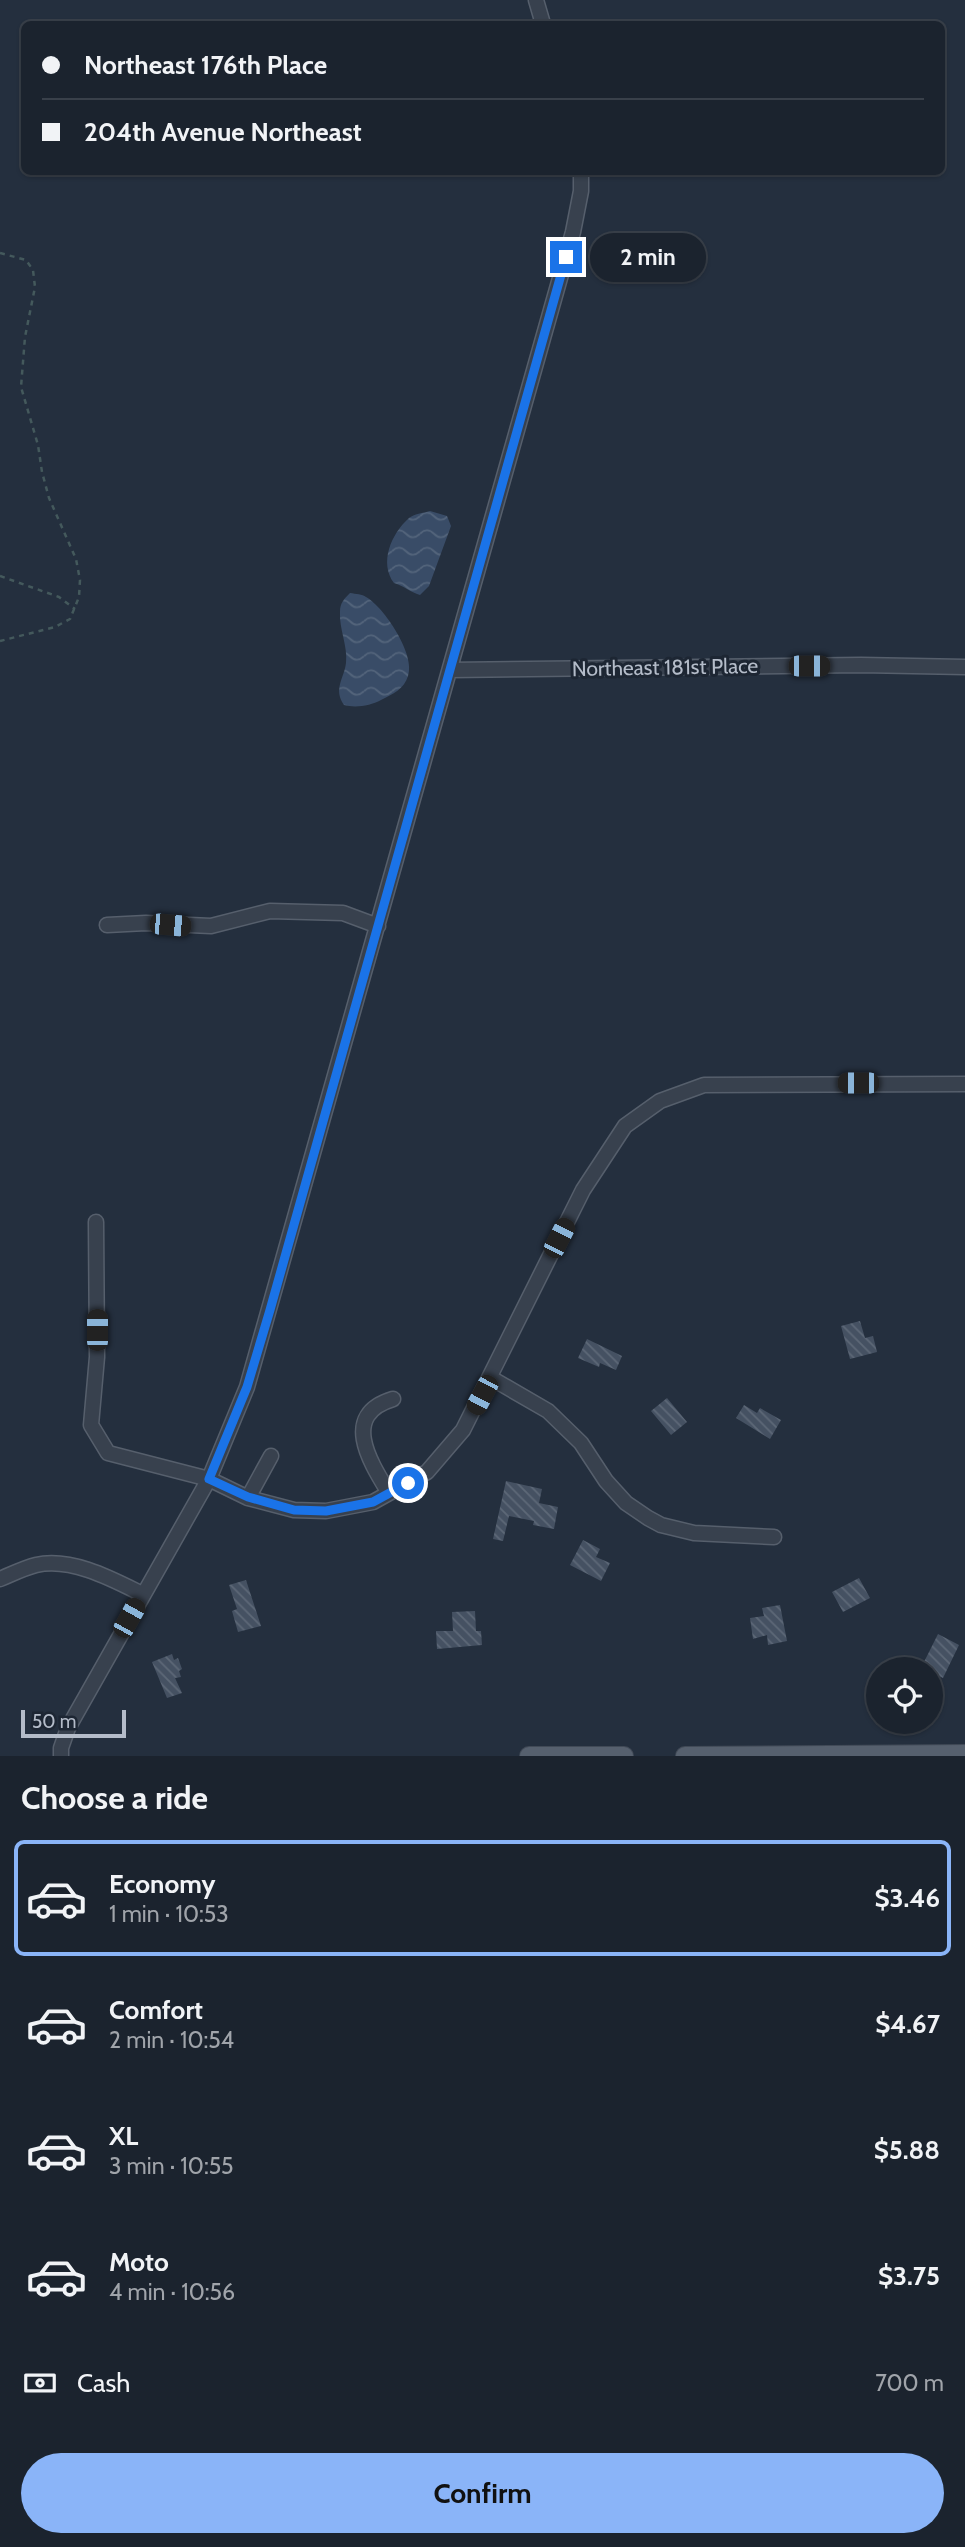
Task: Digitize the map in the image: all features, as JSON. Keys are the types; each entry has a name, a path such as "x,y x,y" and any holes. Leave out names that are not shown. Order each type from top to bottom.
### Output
{"main road":[{"path":"684,1756 965,1754"},
{"path":"529,1756 625,1756"}],"street":[{"path":"536,0 542,21"},
{"path":"61,1756 68,1728 209,1479 247,1387 573,232 581,191 581,175"},
{"name":"Northeast 181st Place","path":"450,670 861,665 965,667"},
{"path":"107,925 211,926 271,911 343,913 378,926"},
{"path":"96,1222 97,1357 91,1425 107,1453 209,1479 248,1497 294,1510 326,1511 373,1502 427,1472 463,1430 583,1190 625,1126 660,1101 704,1085 965,1084"},
{"path":"491,1378 548,1411 581,1443 606,1481 626,1503 648,1518 661,1525 695,1533 774,1537"},
{"path":"389,1493 368,1457 363,1437 367,1416 382,1402 393,1399"},
{"path":"248,1497 271,1455"},
{"path":"0,1579 38,1564 73,1566 96,1573 142,1594"}],"path":[{"path":"0,253 26,260 33,270 35,287 25,337 22,387 50,498 76,559 80,580 75,610 70,619 55,627 0,641"},
{"path":"0,576 59,597 75,610"}],"water":[{"path":"430,511 447,516 451,526 429,586 420,595 394,583 387,567 387,558 392,540 403,525 411,517"},
{"path":"350,593 359,594 373,602 389,621 403,644 409,667 406,681 398,691 377,702 358,706 344,705 339,694 346,657 340,609"}],"building":[{"path":"860,1321 865,1338 873,1336 877,1352 850,1359 841,1326"},
{"path":"587,1339 622,1356 616,1370 600,1363 599,1367 578,1358"},
{"path":"667,1398 687,1422 671,1435 651,1411"},
{"path":"744,1405 757,1413 760,1408 781,1420 770,1439 736,1418"},
{"path":"506,1481 542,1489 539,1503 558,1507 554,1529 533,1525 534,1521 509,1516 503,1541 493,1539"},
{"path":"583,1540 600,1549 596,1557 610,1563 601,1581 570,1565"},
{"path":"859,1578 870,1598 843,1612 832,1592"},
{"path":"246,1580 261,1626 238,1632 232,1611 237,1609 229,1585"},
{"path":"780,1605 787,1641 768,1645 767,1635 753,1639 750,1618 764,1616 762,1608"},
{"path":"475,1611 476,1631 481,1631 482,1645 437,1649 436,1631 453,1631 452,1612"},
{"path":"938,1634 959,1645 943,1678 943,1657 926,1657"},
{"path":"172,1654 174,1660 178,1658 182,1669 179,1671 181,1677 175,1678 182,1693 167,1698 152,1662"}],"route":[{"path":"408,1483 373,1502 326,1511 294,1510 248,1497 209,1479 247,1387 270,1310 566,257"}]}
